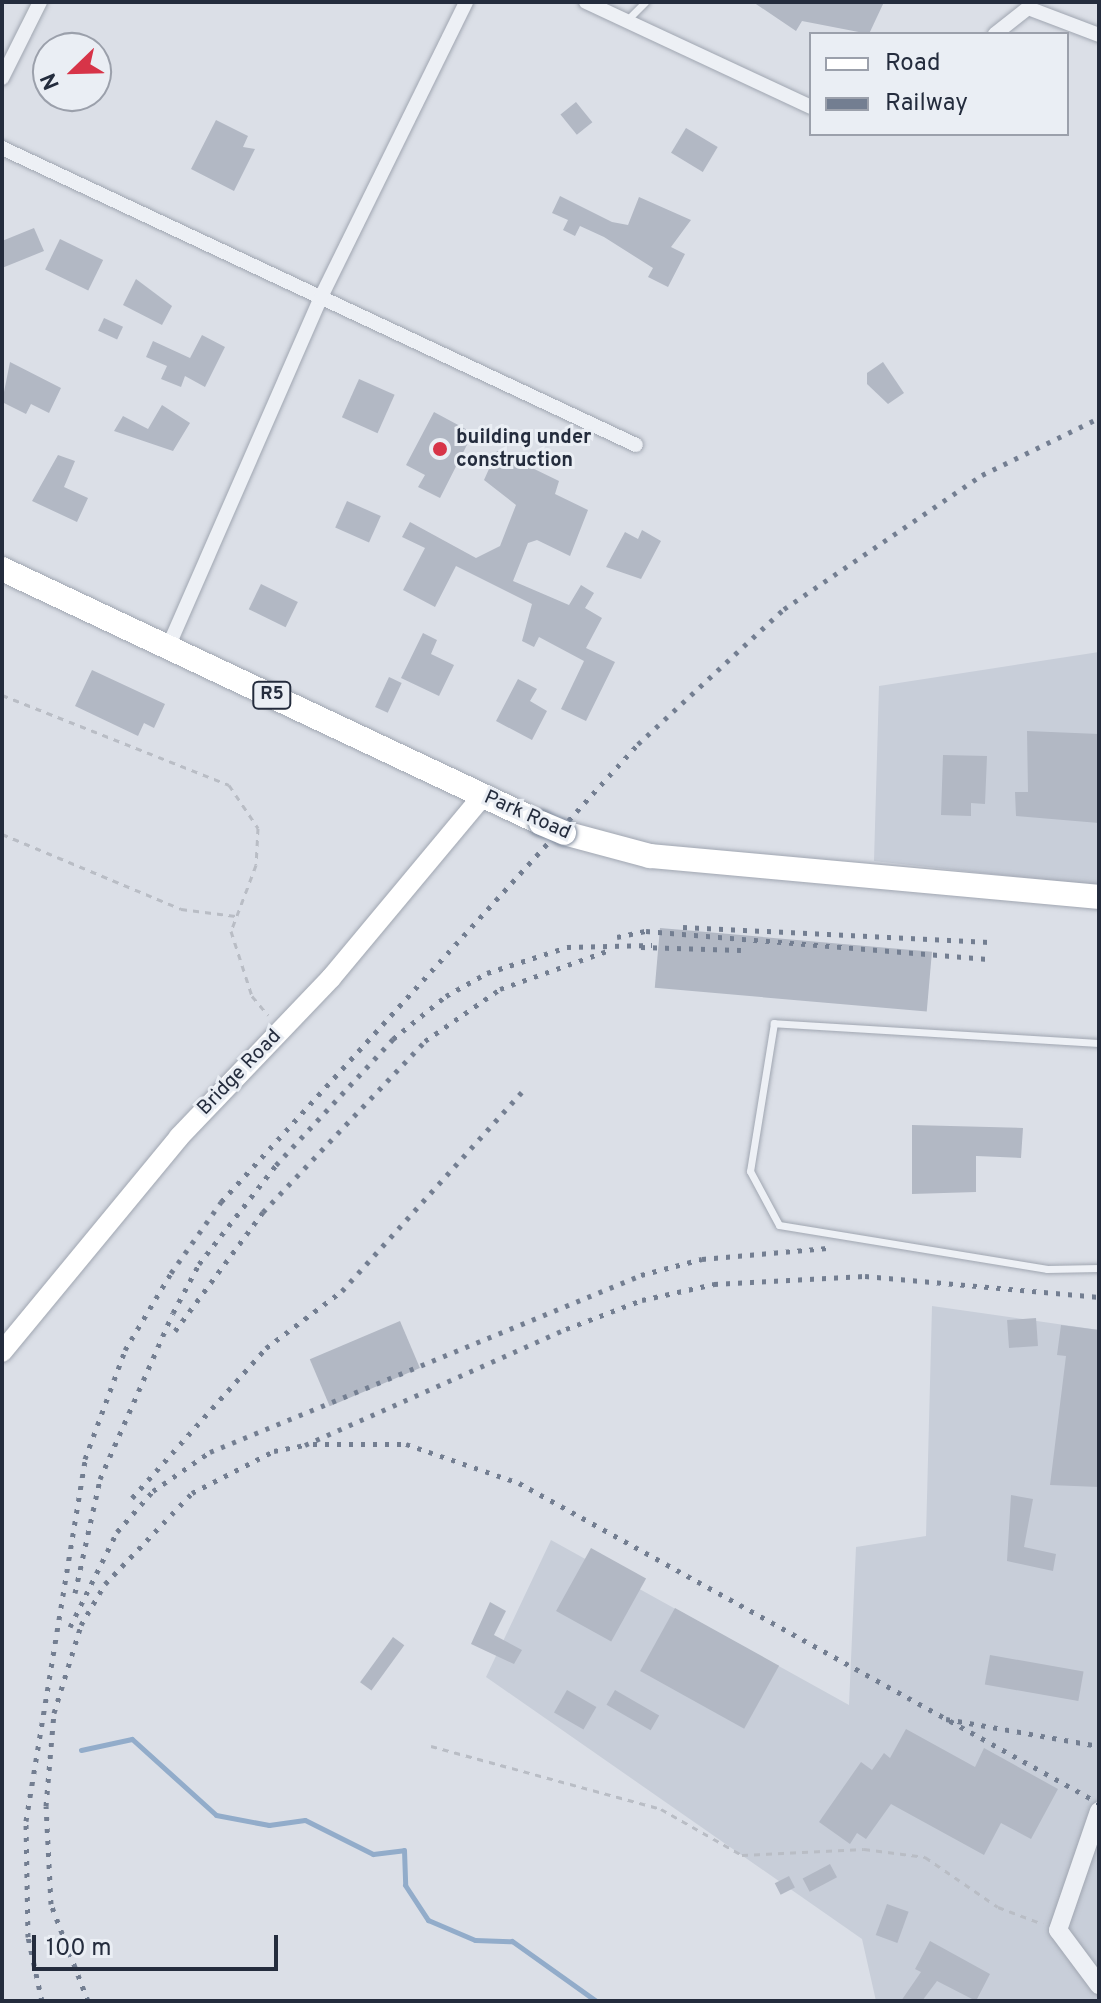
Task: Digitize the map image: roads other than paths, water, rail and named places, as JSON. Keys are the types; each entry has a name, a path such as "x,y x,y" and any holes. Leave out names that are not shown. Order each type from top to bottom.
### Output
{"highway":[{"name":"Park Road","path":"2,569 552,828 650,856 1099,897"}],"main road":[{"name":"Bridge Road","path":"2,1352 179,1137 281,1031 482,797"}],"street":[{"path":"2,78 40,2"},
{"path":"169,645 320,299 466,2"},
{"path":"586,2 809,106"},
{"path":"998,32 1028,8 1099,35"},
{"path":"2,148 636,445"},
{"path":"1099,1811 1058,1930 1099,1985"}],"lane":[{"path":"626,21 645,2"},
{"path":"1099,1043 774,1023 750,1171 779,1225 1047,1269 1099,1268"}],"waterway":[{"path":"81,1750 132,1739 216,1815 269,1825 305,1820 373,1854 404,1850 405,1885 428,1920 475,1940 512,1941 596,2001"}],"railway":[{"path":"42,2001 28,1937 26,1821 85,1459 125,1350 171,1273 221,1202 638,744 784,609 982,475 1099,418"},
{"path":"683,927 990,942"},
{"path":"617,937 646,931 988,959"},
{"path":"75,1593 100,1479 173,1313 199,1264 276,1165 393,1039 446,996 487,973 567,947 652,945"},
{"path":"641,947 741,950"},
{"path":"175,1331 263,1212 425,1041 500,989 610,950"},
{"path":"132,1498 266,1348 342,1291 527,1086"},
{"path":"70,1627 117,1532 153,1491 210,1452 641,1275 702,1259 828,1248"},
{"path":"88,2001 51,1904 46,1806 54,1713 81,1625 105,1584 192,1493 274,1451 305,1445 566,1329 642,1300 714,1284 865,1276 1099,1297"},
{"path":"313,1444 406,1444 519,1483 1099,1803"},
{"path":"946,1719 1099,1746"}],"place":[{"name":"building under construction","path":"440,449"}]}
